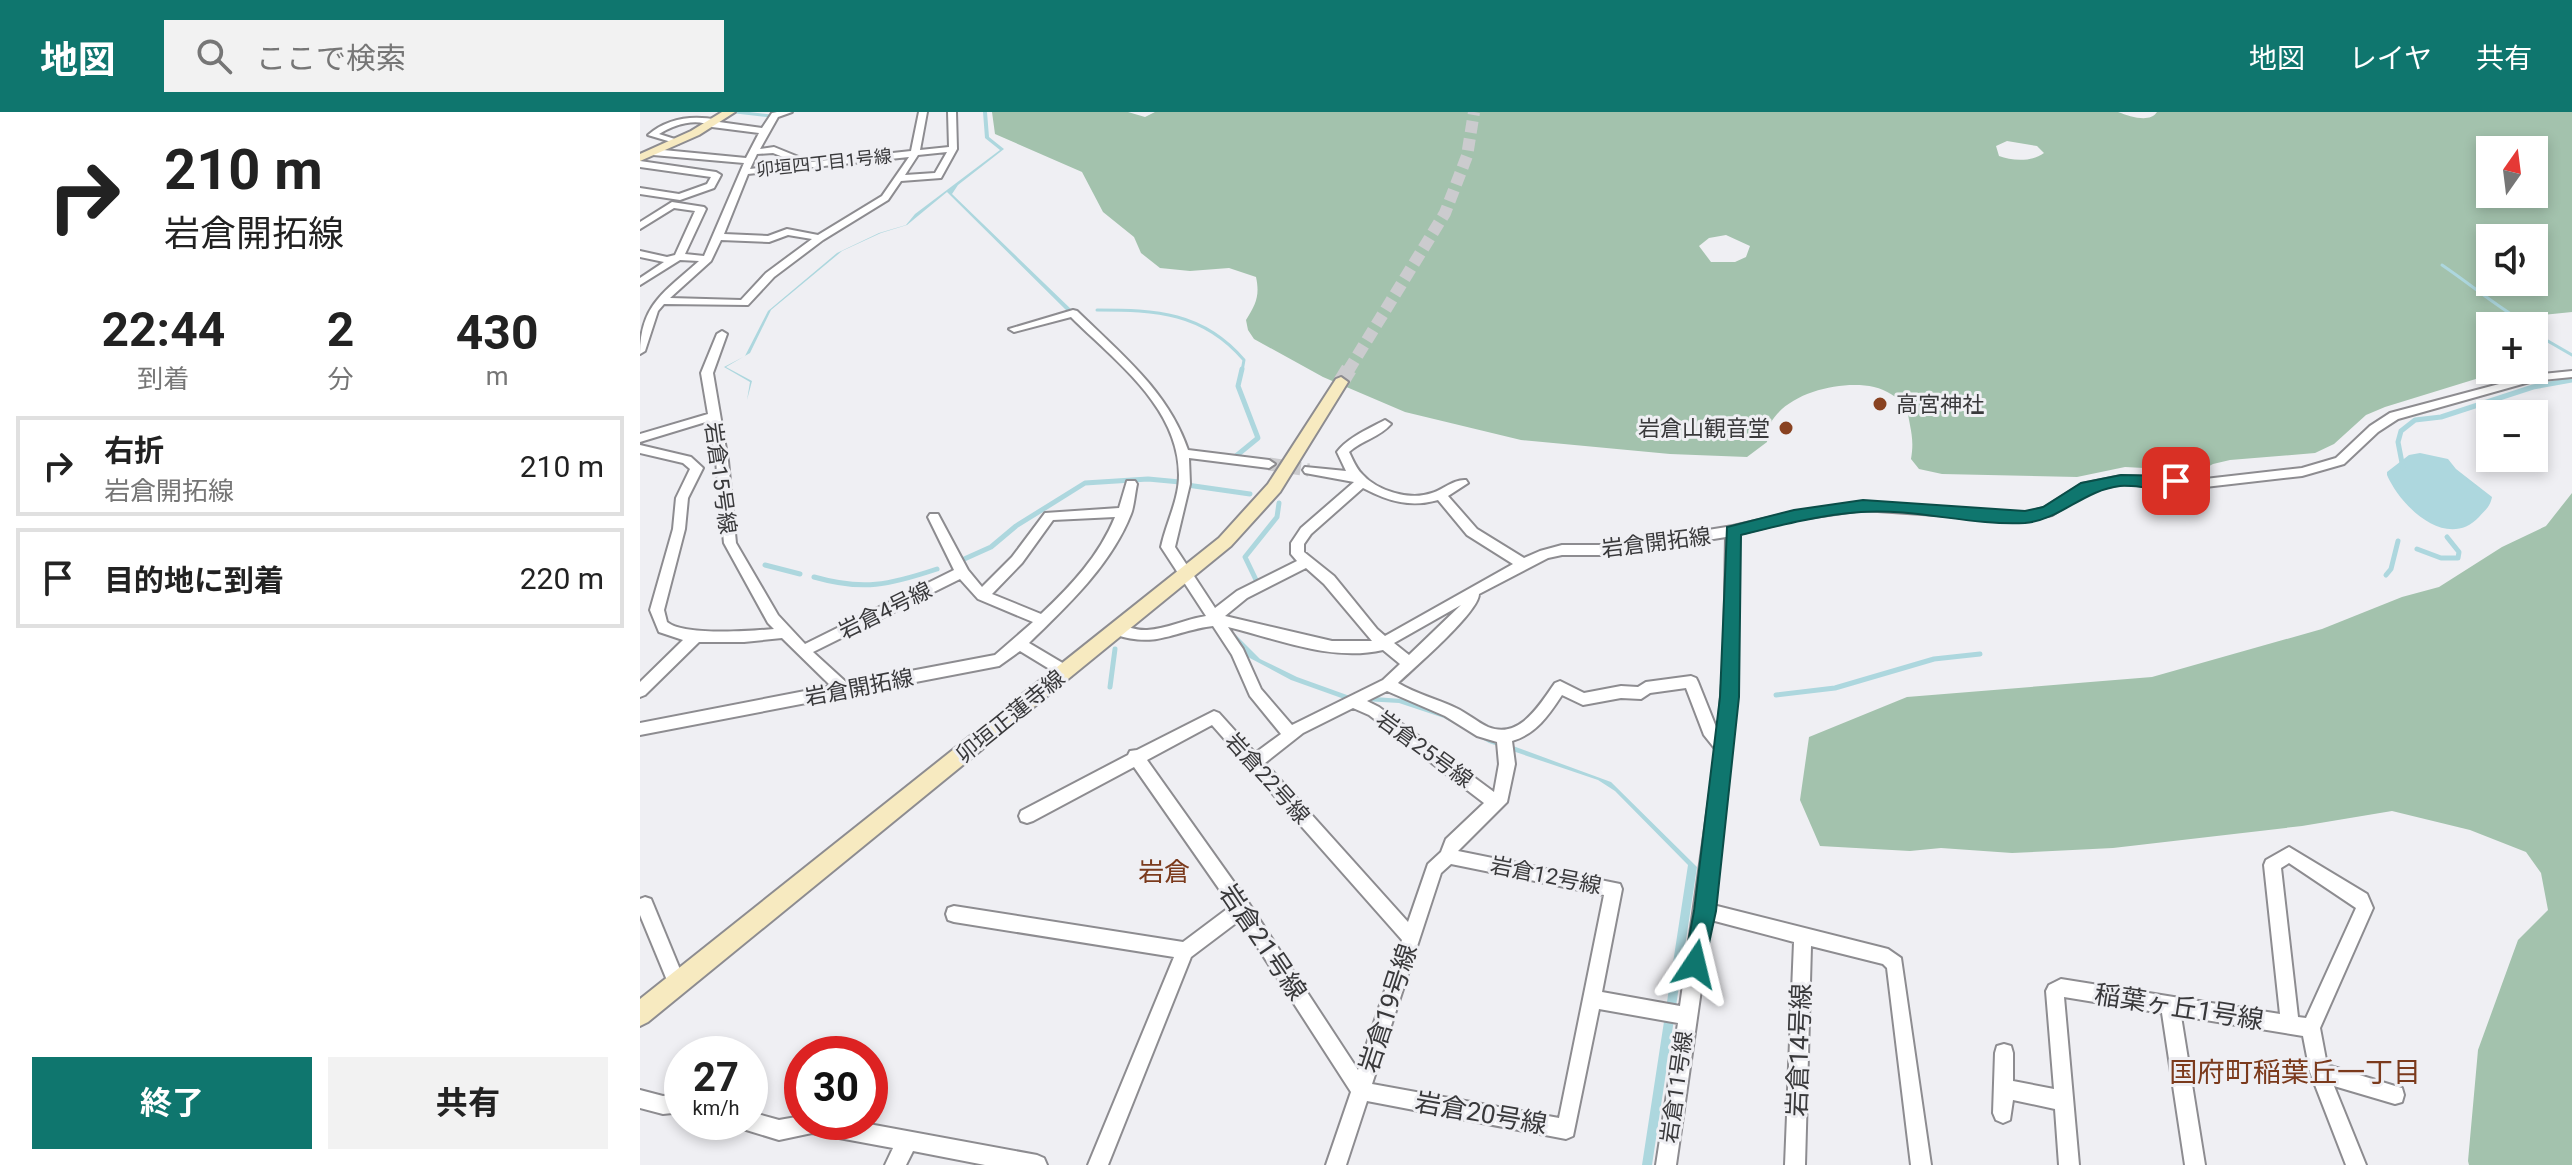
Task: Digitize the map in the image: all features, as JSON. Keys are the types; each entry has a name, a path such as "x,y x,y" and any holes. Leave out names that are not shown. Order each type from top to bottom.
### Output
{"main road":[{"path":"640,161 730,112"},
{"name":"卯垣正蓮寺線","path":"640,1014 1187,575 1258,509 1341,382"}],"street":[{"path":"764,131 775,115 788,112"},
{"path":"661,301 744,303 770,275 820,238 885,198 915,154 923,112"},
{"path":"899,178 938,176 953,149 952,112"},
{"name":"卯垣四丁目1号線","path":"675,142 652,135 683,119 764,131 744,172"},
{"name":"卯垣四丁目1号線","path":"744,172 953,149"},
{"path":"653,152 751,157 774,150 798,160 795,165"},
{"path":"640,161 716,175 711,186 676,201 640,226"},
{"path":"640,351 653,311 707,259 744,172"},
{"path":"640,191 701,209 679,257 640,282"},
{"path":"718,237 769,239 787,232 820,238"},
{"path":"640,254 667,260 679,257 707,259"},
{"path":"640,309 653,311"},
{"path":"1014,329 1073,313 1160,401 1179,436 1185,480 1168,547 1238,653 1255,692 1291,735"},
{"name":"岩倉15号線","path":"722,334 707,373 722,461 730,543 773,619 803,651"},
{"name":"岩倉開拓線","path":"1119,630 1134,637 1153,637 1215,620 1342,649 1368,648 1384,643 1523,564 1562,550 1614,550 1863,506 2025,517 2048,512 2086,487 2121,480 2205,483 2302,472 2340,461 2374,429 2394,416 2533,378 2572,374"},
{"path":"640,438 713,416"},
{"path":"1359,479 1343,452 1353,442 1375,434 1385,424"},
{"path":"640,449 687,460 697,468"},
{"path":"1183,453 1269,464"},
{"path":"722,461 697,468 682,498 679,529 657,610 660,623 668,631 718,637 768,636 786,632"},
{"path":"1309,470 1359,479 1407,501 1425,502 1462,483"},
{"path":"1359,479 1306,531 1297,543 1298,554 1329,580 1384,643 1410,664"},
{"name":"岩倉開拓線","path":"640,729 999,660 1072,595 1098,563 1126,512 1131,484"},
{"path":"1440,495 1472,532 1523,564"},
{"path":"983,595 1017,560 1049,516 1126,512"},
{"path":"934,517 968,585 983,595 1043,621"},
{"name":"岩倉11号線","path":"1666,1165 1686,1016 1705,911 1724,748 1729,697 1733,531"},
{"path":"1215,620 1224,605 1289,574 1306,561"},
{"name":"岩倉4号線","path":"803,651 962,572"},
{"path":"1255,762 1291,735 1388,684 1463,612 1472,601 1472,593"},
{"path":"640,691 698,634"},
{"path":"1019,644 1066,672"},
{"path":"803,651 843,689"},
{"path":"1504,742 1524,731 1560,687 1583,699 1621,692 1641,693 1646,688 1691,682 1712,735 1724,748"},
{"path":"1388,684 1405,696 1453,714 1504,742 1507,764 1501,797 1452,844 1448,856"},
{"name":"岩倉25号線","path":"1358,698 1495,802"},
{"name":"岩倉22号線","path":"1027,816 1135,756 1214,717 1410,937"},
{"name":"岩倉21号線","path":"1135,756 1242,908 1361,1091"},
{"path":"2290,1025 2272,865 2289,854 2361,900 2365,908 2311,1028 2313,1055 2356,1165"},
{"name":"岩倉19号線","path":"1336,1165 1434,869 1448,856"},
{"name":"岩倉12号線","path":"1448,856 1614,889 1592,999"},
{"path":"642,901 677,984"},
{"path":"1098,1165 1185,951 1242,908"},
{"path":"1705,911 1888,957 1895,964 1921,1165"},
{"path":"954,914 1185,951"},
{"name":"岩倉14号線","path":"1795,1165 1803,935"},
{"name":"稲葉ヶ丘1号線","path":"2069,1165 2055,991 2061,988 2311,1028"},
{"path":"1592,999 1686,1016"},
{"name":"岩倉20号線","path":"1361,1091 1566,1129 1592,999"},
{"path":"2170,1006 2195,1165"},
{"path":"2003,1113 2004,1053"},
{"path":"2319,1072 2395,1095"},
{"path":"2004,1089 2064,1101"},
{"path":"640,1099 664,1105"},
{"path":"768,1127 779,1130 812,1123 1037,1165"},
{"path":"895,1165 907,1142"}],"green space":[{"path":"992,112 1128,112 1145,117 1155,112 2118,112 2145,118 2157,112 2572,112 2572,312 2548,315 2548,312 2476,312 2476,379 2366,415 2334,444 2315,453 2230,460 2200,471 2125,467 2077,477 1942,474 1919,469 1911,459 1912,438 1907,406 1883,390 1861,385 1816,391 1789,404 1770,424 1767,442 1747,457 1670,454 1521,440 1405,412 1323,377 1254,339 1246,320 1256,300 1256,277 1229,268 1190,271 1160,268 1141,253 1134,237 1103,212 1082,172 995,134","holes":["2007,141 2037,146 2044,153 2022,160 1999,156 1996,146","1726,235 1750,246 1746,257 1735,262 1711,262 1699,246 1709,238"]},
{"path":"2572,493 2572,1165 2469,1165 2468,1161 2478,1050 2518,940 2548,910 2541,873 2526,852 2470,830 2392,811 2302,826 2113,848 2012,853 1941,848 1910,851 1820,846 1800,800 1809,737 1907,697 2152,677 2322,629 2402,597 2439,587 2502,547 2546,526"}],"water":[{"path":"983,112 987,112 989,137 1004,149 958,185 952,194 1073,311 1069,313 947,192 907,225 842,251 771,310 750,353 745,356 768,311 837,253 879,233 906,225 915,214 1000,150 985,138"},
{"path":"744,357 726,367 752,381 747,400 750,382 724,367"},
{"path":"2420,453 2448,459 2492,497 2479,517 2466,526 2453,529 2440,527 2426,521 2403,500 2387,472 2409,455"},
{"path":"1229,628 1260,659 1297,677 1347,695 1402,699 1448,715 1480,734 1611,782 1697,867 1652,1165 1642,1165 1688,865 1615,791 1598,780 1489,743 1444,718 1399,703 1347,700 1291,680 1246,656 1224,630"}],"waterway":[{"path":"736,112 771,116"},
{"path":"2442,265 2508,312"},
{"path":"1097,310 1159,313 1195,323 1228,344 1244,360 1242,371"},
{"path":"2548,341 2572,355"},
{"path":"1236,456 1258,438 1238,386 1242,369"},
{"path":"2403,468 2398,442 2401,431 2415,420 2441,417 2533,387 2572,380"},
{"path":"962,560 991,547 1016,526 1085,483 1148,479 1180,482"},
{"path":"1187,485 1250,494"},
{"path":"1258,584 1245,557 1277,517 1279,503"},
{"path":"2417,549 2441,558 2458,558 2459,552 2447,537"},
{"path":"2386,575 2391,569 2398,541"},
{"path":"765,565 800,574"},
{"path":"814,577 862,585 904,579 937,569"},
{"path":"1110,687 1115,649"},
{"path":"1776,695 1835,688 1934,659 1980,654"}],"tunnel":[{"path":"1348,371 1445,213 1467,156 1474,112"},
{"path":"1341,382 1349,369"},
{"path":"1269,464 1309,470"}],"place":[{"name":"高宮神社","path":"1880,404"},
{"name":"岩倉山観音堂","path":"1786,428"}],"district":[{"name":"岩倉","path":"1164,872"},
{"name":"国府町稲葉丘一丁目","path":"2295,1072"}],"route":[{"path":"1695,964 1705,911 1729,697 1733,531 1794,516 1863,506 2025,517 2048,512 2086,487 2121,480 2176,481"}]}
